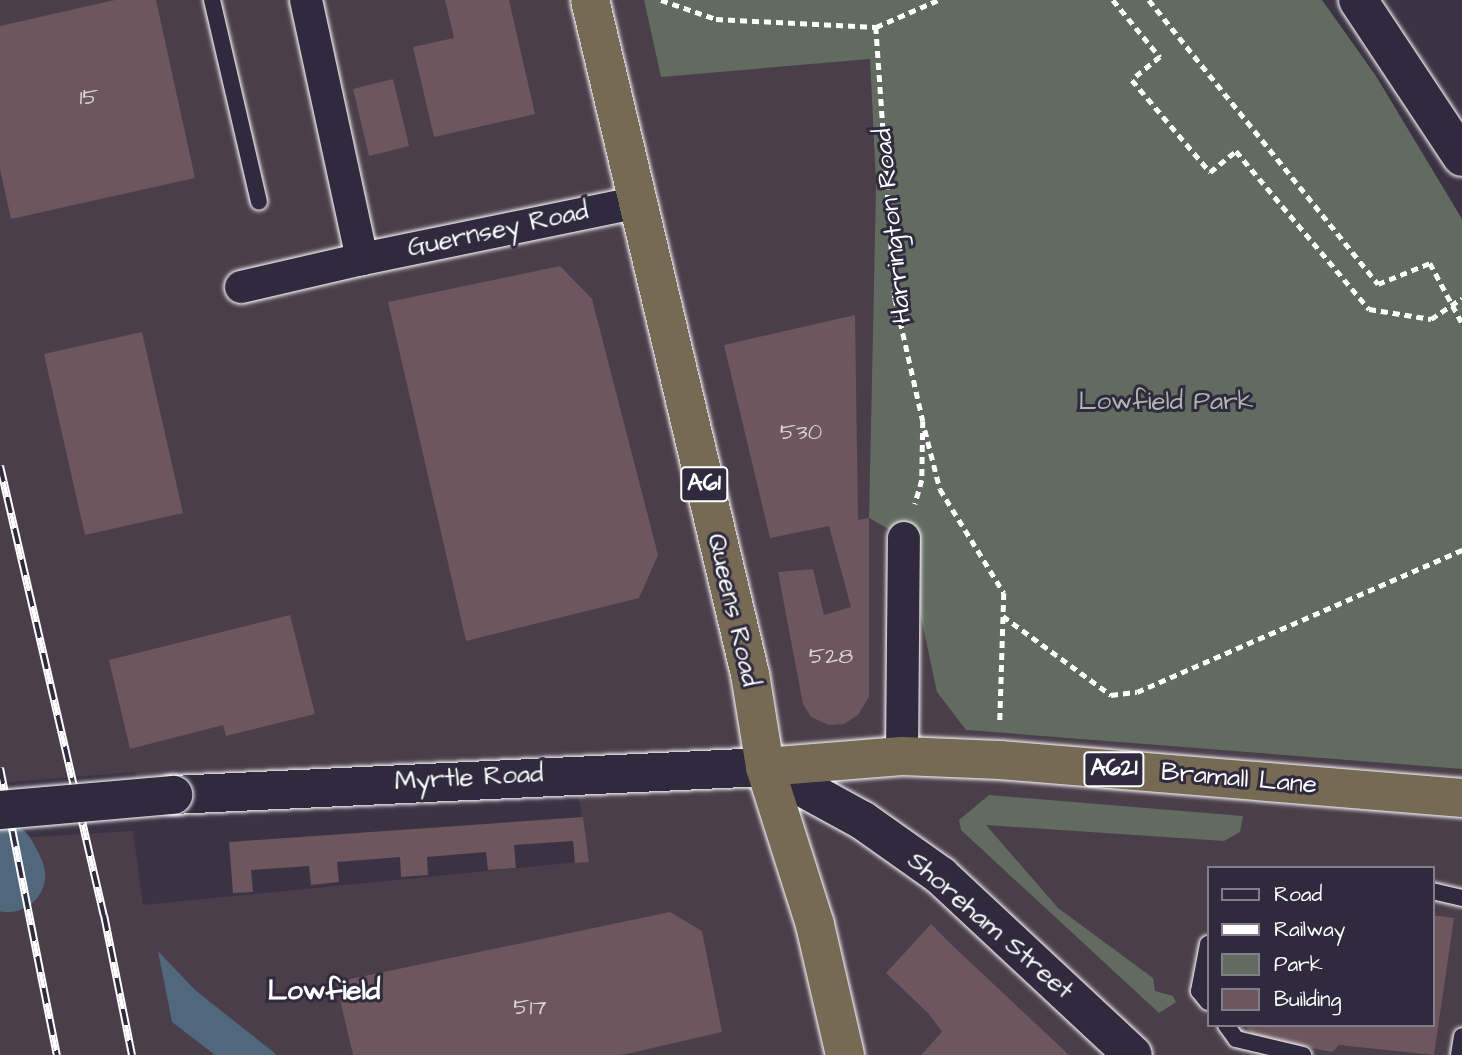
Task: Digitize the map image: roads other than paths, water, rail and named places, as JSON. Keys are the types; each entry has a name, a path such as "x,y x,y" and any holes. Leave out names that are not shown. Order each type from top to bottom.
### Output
{"highway":[{"name":"Queens Road","path":"590,0 635,203 750,674 765,766 815,925 845,1055"},
{"name":"Bramall Lane","path":"765,766 902,756 999,760 1462,798"}],"main road":[{"path":"1358,0 1462,158"},
{"name":"Myrtle Road","path":"0,810 173,794 765,766"},
{"name":"Shoreham Street","path":"765,766 862,820 941,876 1133,1055"}],"street":[{"path":"306,0 362,259"},
{"name":"Guernsey Road","path":"241,287 362,259 635,203"},
{"path":"902,756 904,538"}],"lane":[{"path":"212,0 259,202"},
{"path":"1434,891 1462,898"},
{"path":"1206,954 1199,990 1206,999"},
{"path":"1227,1027 1236,1039 1303,1055"},
{"path":"1459,1055 1462,1036"}],"water":[{"path":"158,951 195,990 277,1055 215,1055 172,1022"}],"waterway":[{"path":"0,859 8,875"}],"railway":[{"path":"0,466 104,915 132,1055"},
{"path":"0,768 57,1055"}],"district":[{"name":"Lowfield","path":"324,991"}],"park label":[{"name":"Lowfield Park","path":"1166,402"}]}
